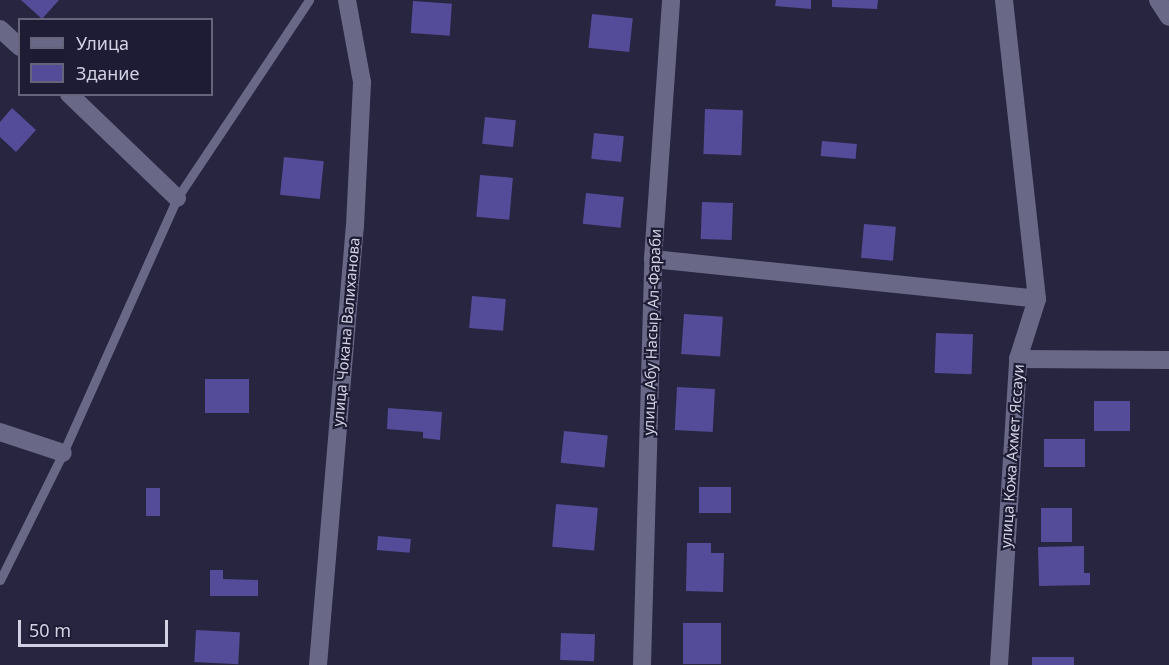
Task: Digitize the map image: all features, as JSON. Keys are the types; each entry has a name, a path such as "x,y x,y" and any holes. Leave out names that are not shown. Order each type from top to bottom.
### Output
{"street":[{"name":"улица Чокана Валиханова","path":"318,665 355,226 362,82 347,0"},
{"name":"улица Абу Насыр Ал-Фараби","path":"642,665 653,259 671,0"},
{"name":"улица Кожа Ахмет Яссауи","path":"999,665 1018,359 1037,299 1004,0"},
{"path":"1158,0 1169,16"},
{"path":"0,28 18,45"},
{"path":"71,96 177,198"},
{"path":"653,259 1037,299"},
{"path":"1018,359 1169,360"},
{"path":"0,432 63,453"}],"lane":[{"path":"0,580 63,453 177,198 309,0"}],"building":[{"path":"21,0 59,0 41,18"},
{"path":"776,0 811,0 811,9 775,6"},
{"path":"832,0 878,0 877,9 832,7"},
{"path":"413,1 452,4 450,36 411,33"},
{"path":"592,14 633,18 629,52 588,48"},
{"path":"12,108 36,130 16,152 0,137 0,122"},
{"path":"705,109 743,110 741,155 703,154"},
{"path":"485,117 516,120 513,147 482,144"},
{"path":"594,133 624,136 621,162 591,159"},
{"path":"822,141 857,144 856,159 821,156"},
{"path":"284,157 324,161 320,199 280,195"},
{"path":"480,175 513,178 509,220 476,217"},
{"path":"586,193 624,197 621,228 583,224"},
{"path":"702,202 733,203 732,240 701,239"},
{"path":"864,224 896,227 893,261 861,258"},
{"path":"472,296 506,299 503,331 469,328"},
{"path":"684,314 723,317 720,357 681,354"},
{"path":"936,333 973,334 972,374 935,373"},
{"path":"205,379 249,379 249,413 205,413"},
{"path":"677,387 715,389 713,432 675,430"},
{"path":"1094,401 1130,401 1130,431 1094,431"},
{"path":"388,408 442,412 440,440 423,438 423,432 387,429"},
{"path":"564,431 608,436 604,467 561,463"},
{"path":"1044,439 1085,439 1085,467 1044,467"},
{"path":"699,487 731,487 731,513 699,513"},
{"path":"146,488 160,488 160,516 146,516"},
{"path":"556,504 598,508 594,550 552,547"},
{"path":"1041,508 1072,508 1072,542 1041,542"},
{"path":"378,536 411,539 410,553 377,550"},
{"path":"687,543 711,543 711,553 724,553 723,592 686,591"},
{"path":"1084,546 1084,573 1090,573 1090,585 1039,586 1038,547"},
{"path":"210,570 223,570 223,579 258,580 258,596 210,596"},
{"path":"683,623 721,623 721,664 683,664"},
{"path":"196,630 240,632 238,664 194,662"},
{"path":"561,633 595,634 594,661 560,660"},
{"path":"1032,657 1074,657 1074,665 1032,665"}]}
